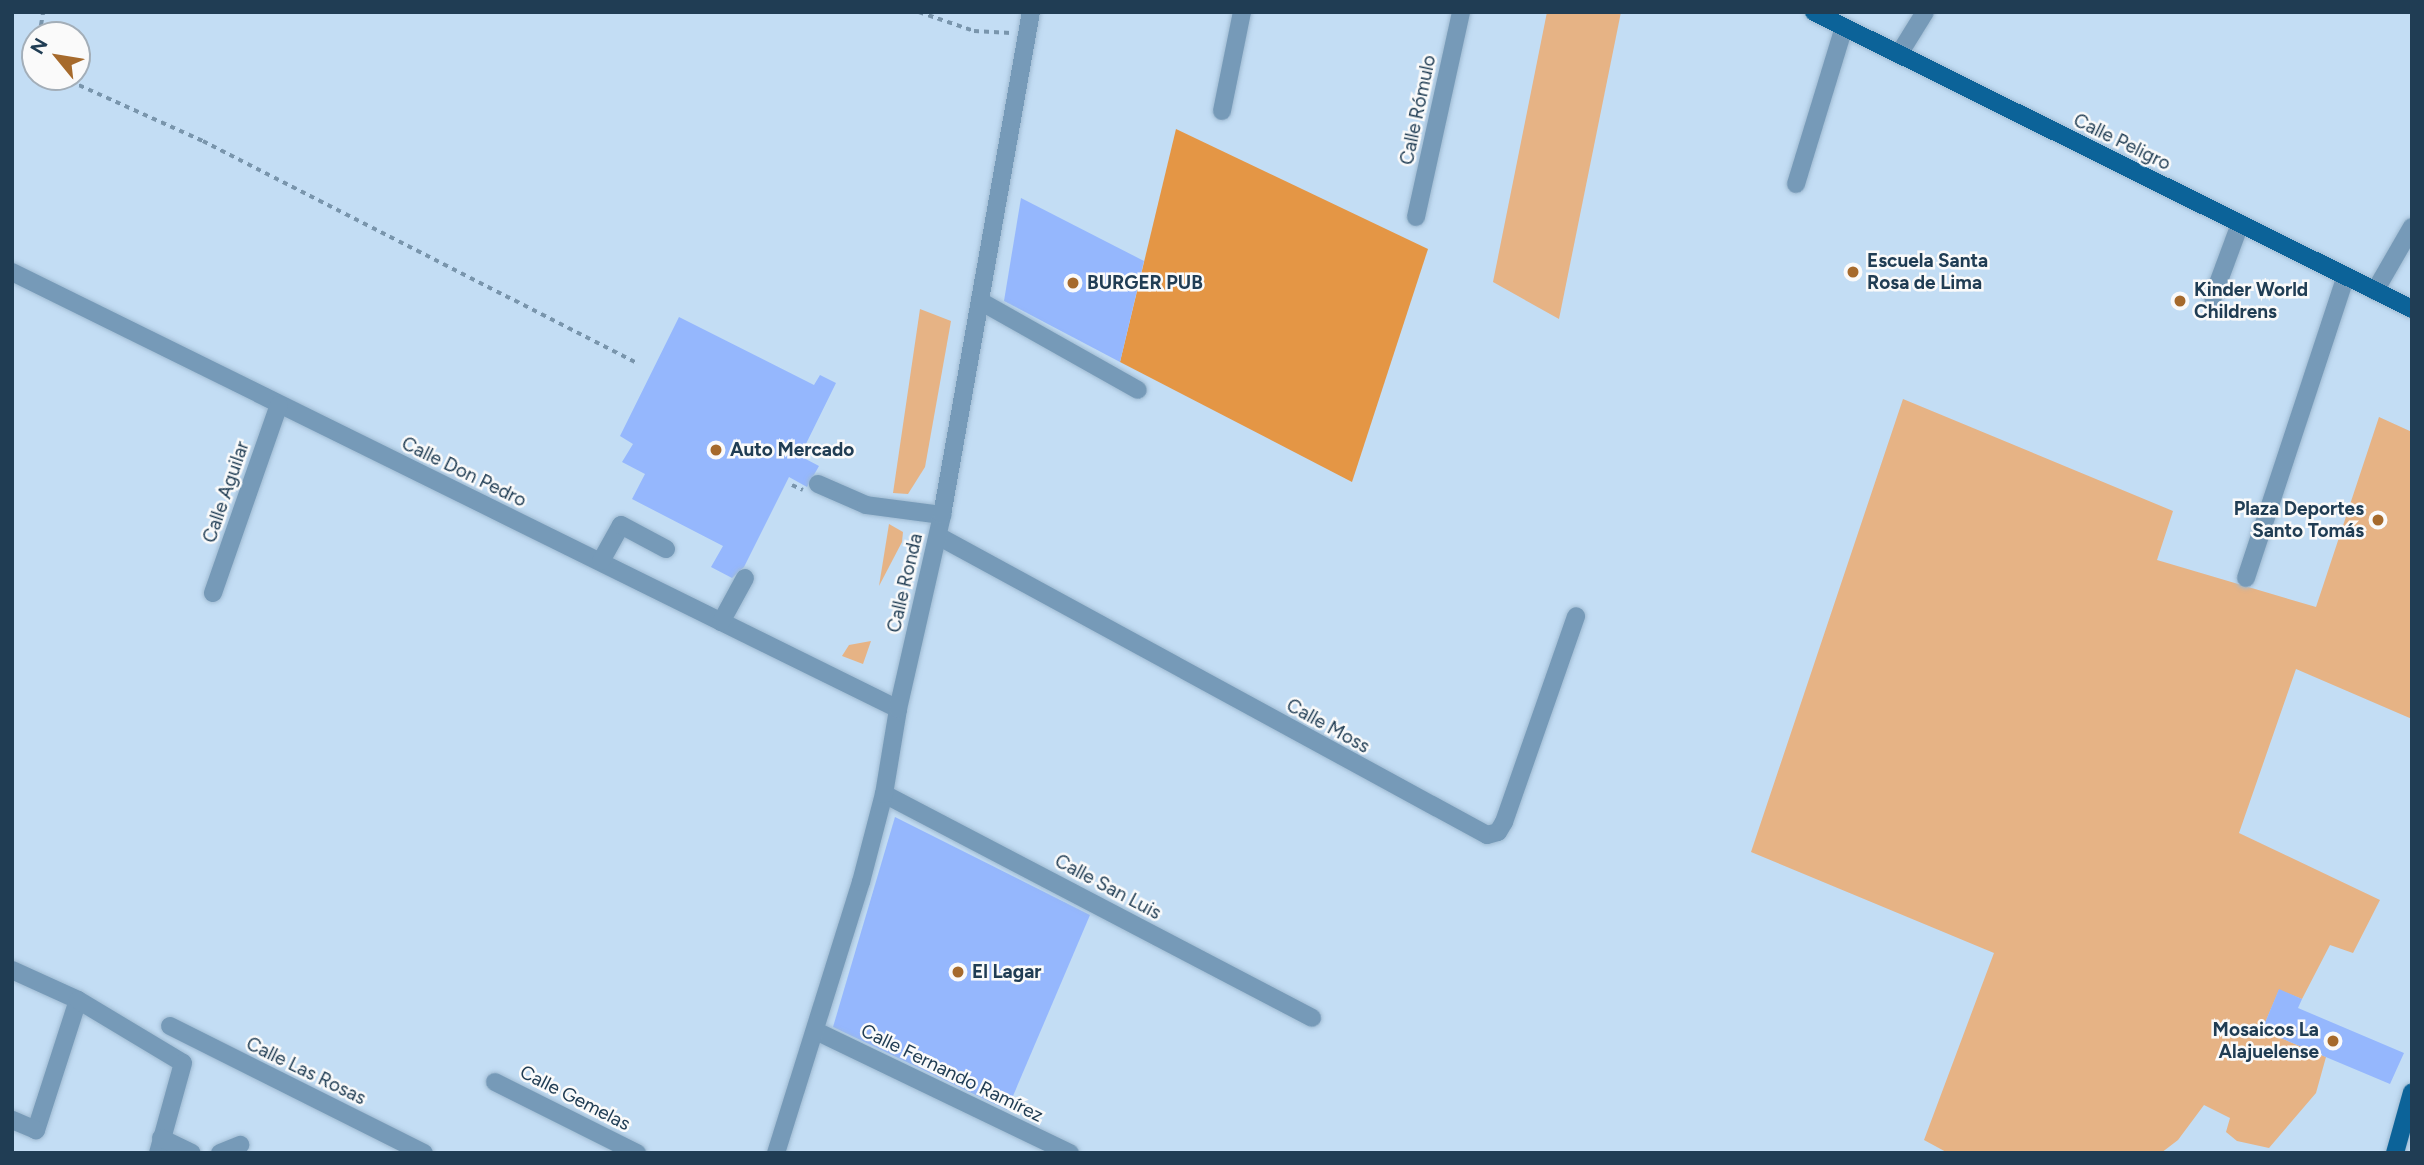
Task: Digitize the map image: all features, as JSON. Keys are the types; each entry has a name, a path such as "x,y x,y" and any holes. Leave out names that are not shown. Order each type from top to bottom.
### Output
{"main road":[{"name":"Calle Peligro","path":"1814,12 2412,309"},
{"path":"2395,1153 2412,1092"}],"street":[{"name":"Calle Ronda","path":"776,1153 816,1031 884,794 898,709 942,515 1031,12"},
{"path":"1222,111 1242,12"},
{"name":"Calle Rómulo","path":"1416,217 1461,12"},
{"path":"1899,54 1925,12"},
{"path":"1796,184 1844,27"},
{"path":"2213,298 2240,223"},
{"path":"2375,291 2412,227"},
{"name":"Calle Don Pedro","path":"12,272 898,709"},
{"path":"2246,579 2346,276"},
{"path":"980,301 1138,390"},
{"name":"Calle Aguilar","path":"213,593 279,405"},
{"path":"818,484 866,505 942,515"},
{"path":"601,561 621,525 666,549"},
{"name":"Calle Moss","path":"938,536 1487,835 1498,832 1504,822 1576,616"},
{"path":"721,622 745,578"},
{"name":"Calle San Luis","path":"884,794 1312,1017"},
{"path":"12,970 78,1000 183,1063 159,1145 192,1153"},
{"path":"12,1120 36,1130 78,1000"},
{"name":"Calle Las Rosas","path":"170,1026 424,1153"},
{"name":"Calle Fernando Ramírez","path":"816,1031 1070,1153"},
{"name":"Calle Gemelas","path":"495,1082 637,1153"},
{"path":"220,1153 240,1145"}],"path":[{"path":"919,12 974,31 1027,34"},
{"path":"91,91 203,141 636,363"}],"shaded area":[{"path":"1547,12 1621,12 1559,319 1493,282"},
{"path":"1176,129 1428,249 1352,482 1120,362"},
{"path":"920,309 951,321 925,467 908,494 893,493"},
{"path":"1903,399 2173,511 2157,560 2316,607 2379,417 2412,432 2412,719 2296,669 2239,833 2380,900 2353,953 2330,945 2302,999 2279,990 2262,1030 2326,1057 2316,1093 2269,1148 2237,1141 2226,1132 2230,1118 2204,1105 2178,1140 2161,1153 1948,1153 1924,1140 1994,953 1751,852"},
{"path":"889,524 903,532 902,542 879,586"},
{"path":"871,641 863,664 842,656 849,645"}],"building":[{"name":"BURGER PUB","path":"1021,198 1144,261 1120,362 1004,301"},
{"name":"Auto Mercado","path":"679,317 814,385 820,375 836,383 800,456 819,466 807,487 789,477 744,567 732,578 711,567 723,546 632,499 645,474 622,462 633,444 620,436"},
{"name":"El Lagar","path":"895,817 1090,915 1007,1110 833,1027"},
{"name":"Mosaicos La Alajuelense","path":"2279,989 2302,999 2298,1008 2404,1053 2390,1084 2262,1030"}],"place":[{"name":"Escuela Santa Rosa de Lima","path":"1853,272"},
{"name":"BURGER PUB","path":"1073,283"},
{"name":"Kinder World Childrens","path":"2180,301"},
{"name":"Auto Mercado","path":"716,450"},
{"name":"Plaza Deportes Santo Tomás","path":"2378,520"},
{"name":"El Lagar","path":"958,972"},
{"name":"Mosaicos La Alajuelense","path":"2333,1041"}]}
